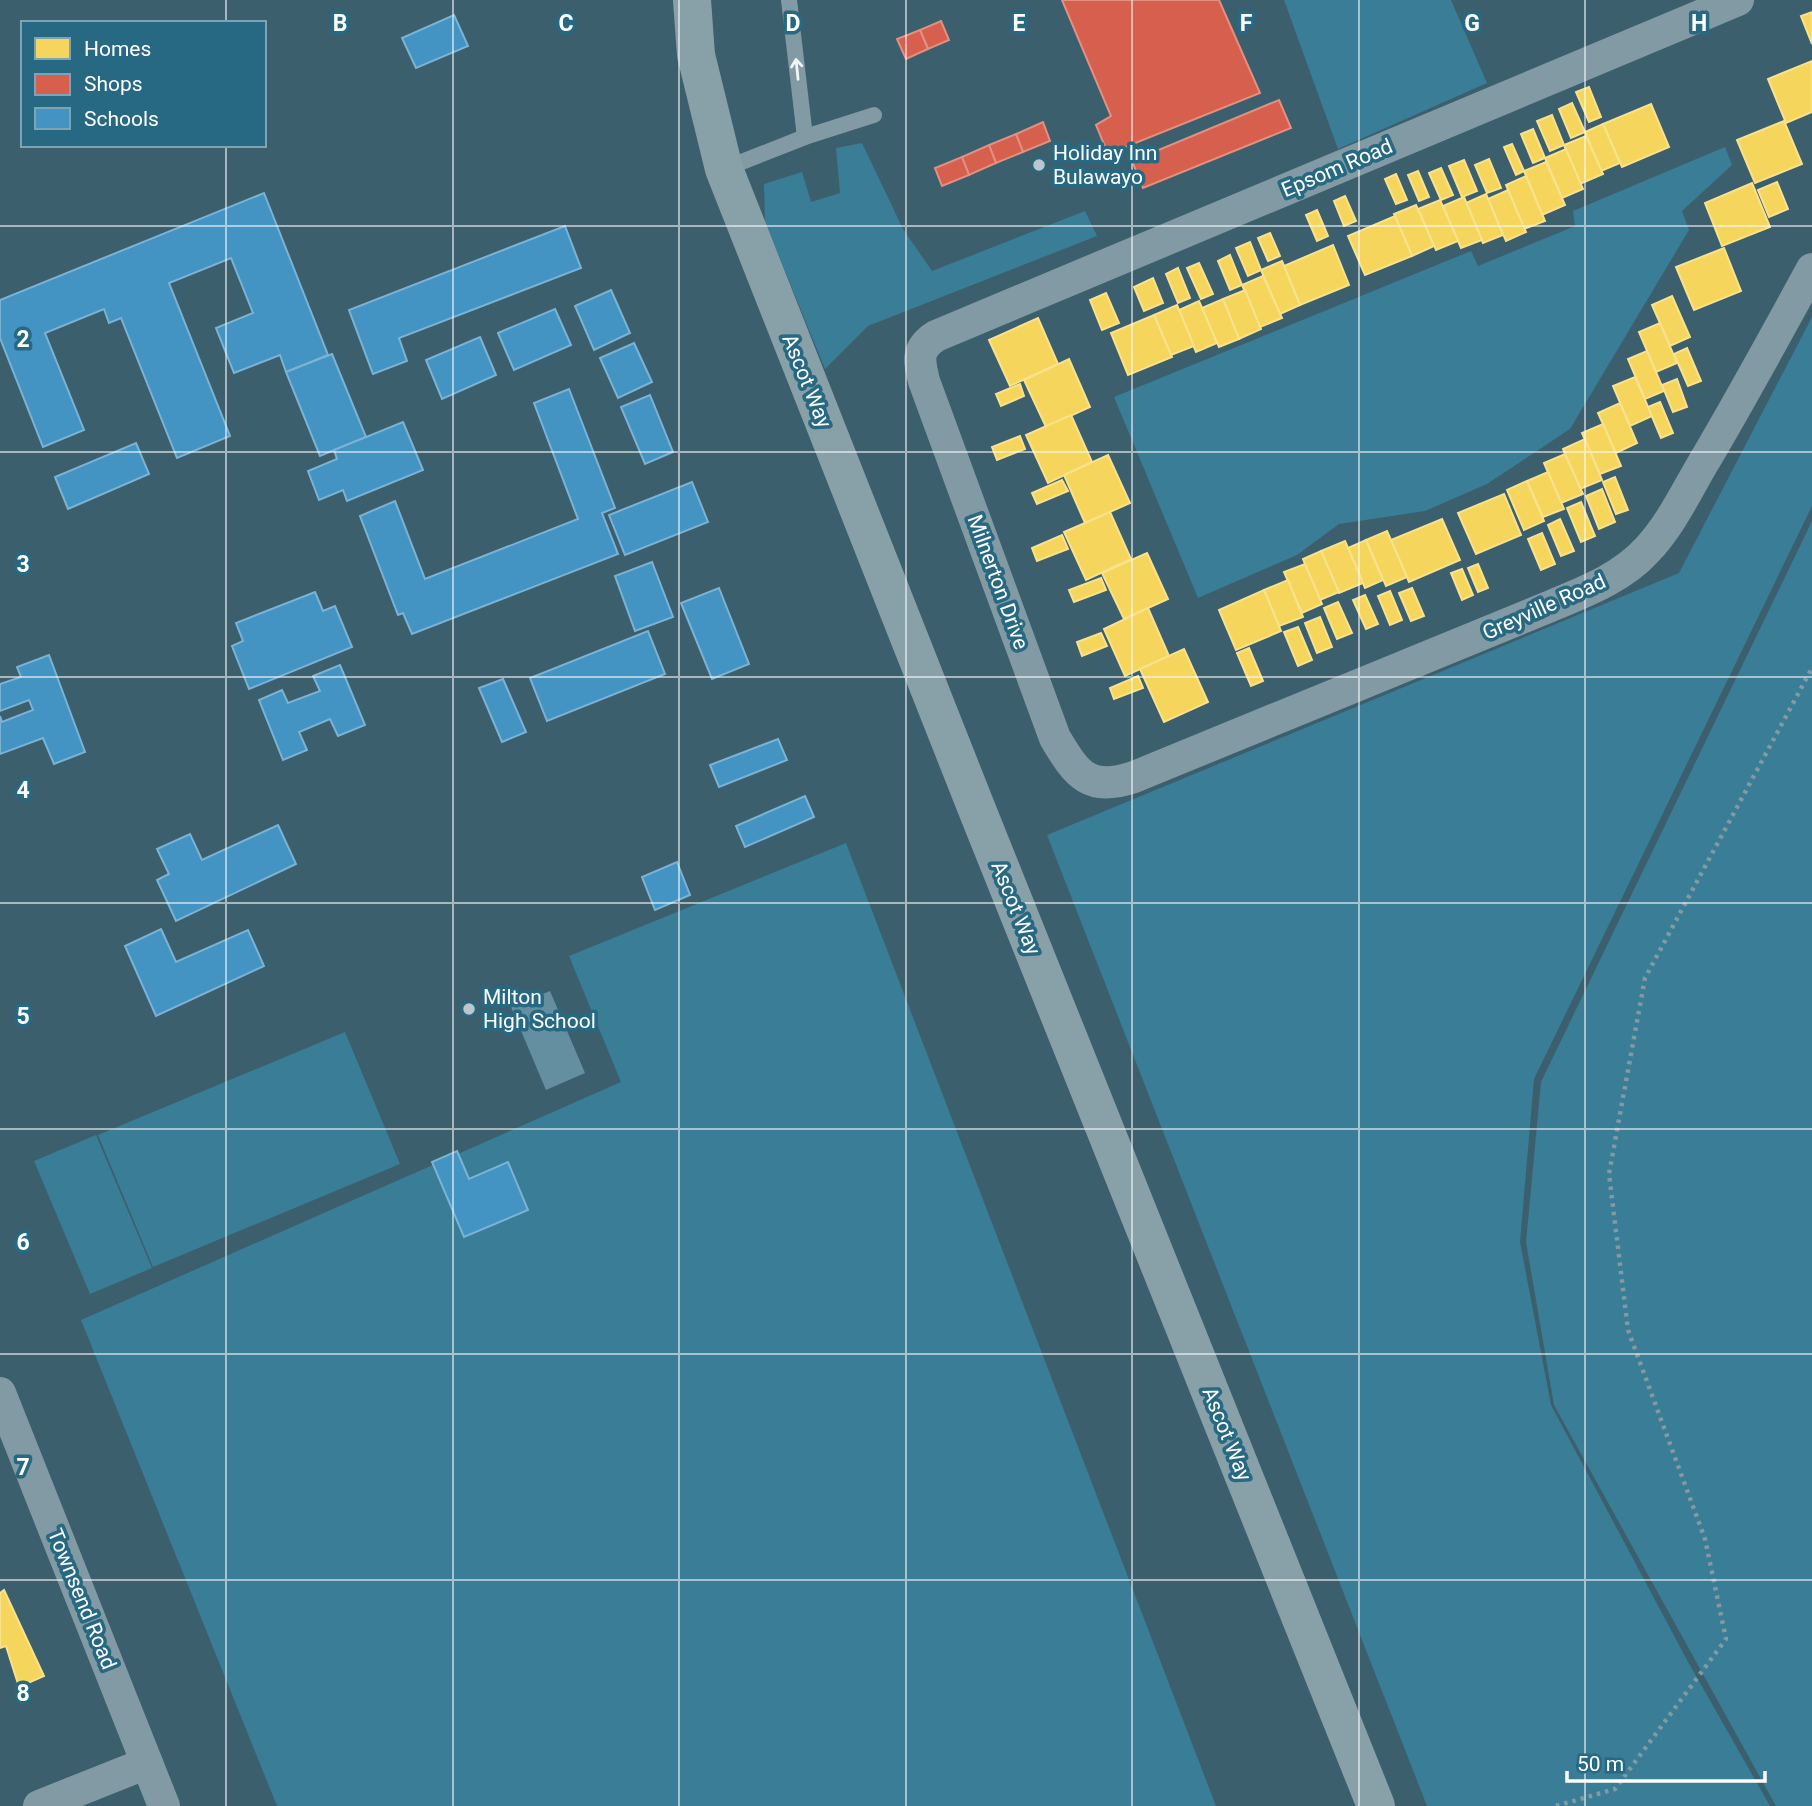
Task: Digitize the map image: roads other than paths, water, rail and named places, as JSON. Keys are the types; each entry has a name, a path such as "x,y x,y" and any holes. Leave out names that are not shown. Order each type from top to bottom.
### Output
{"main road":[{"name":"Ascot Way","path":"692,0 696,55 724,169 1376,1806"}],"street":[{"name":"Epsom Road","path":"936,336 1738,0"},
{"name":"Greyville Road","path":"1134,777 1546,608 1600,584 1630,566 1648,550 1668,522 1736,408 1812,269"},
{"name":"Milnerton Drive","path":"936,336 925,343 919,360 924,381 1055,738 1066,757 1083,776 1098,784 1117,783 1134,777"},
{"name":"Townsend Road","path":"0,1393 164,1806"},
{"path":"39,1806 147,1763"}],"lane":[{"path":"789,0 805,137"},
{"path":"724,169 805,137 874,115"}],"place":[{"name":"Holiday Inn Bulawayo","path":"1039,165"},
{"name":"Milton High School","path":"469,1009"}]}
